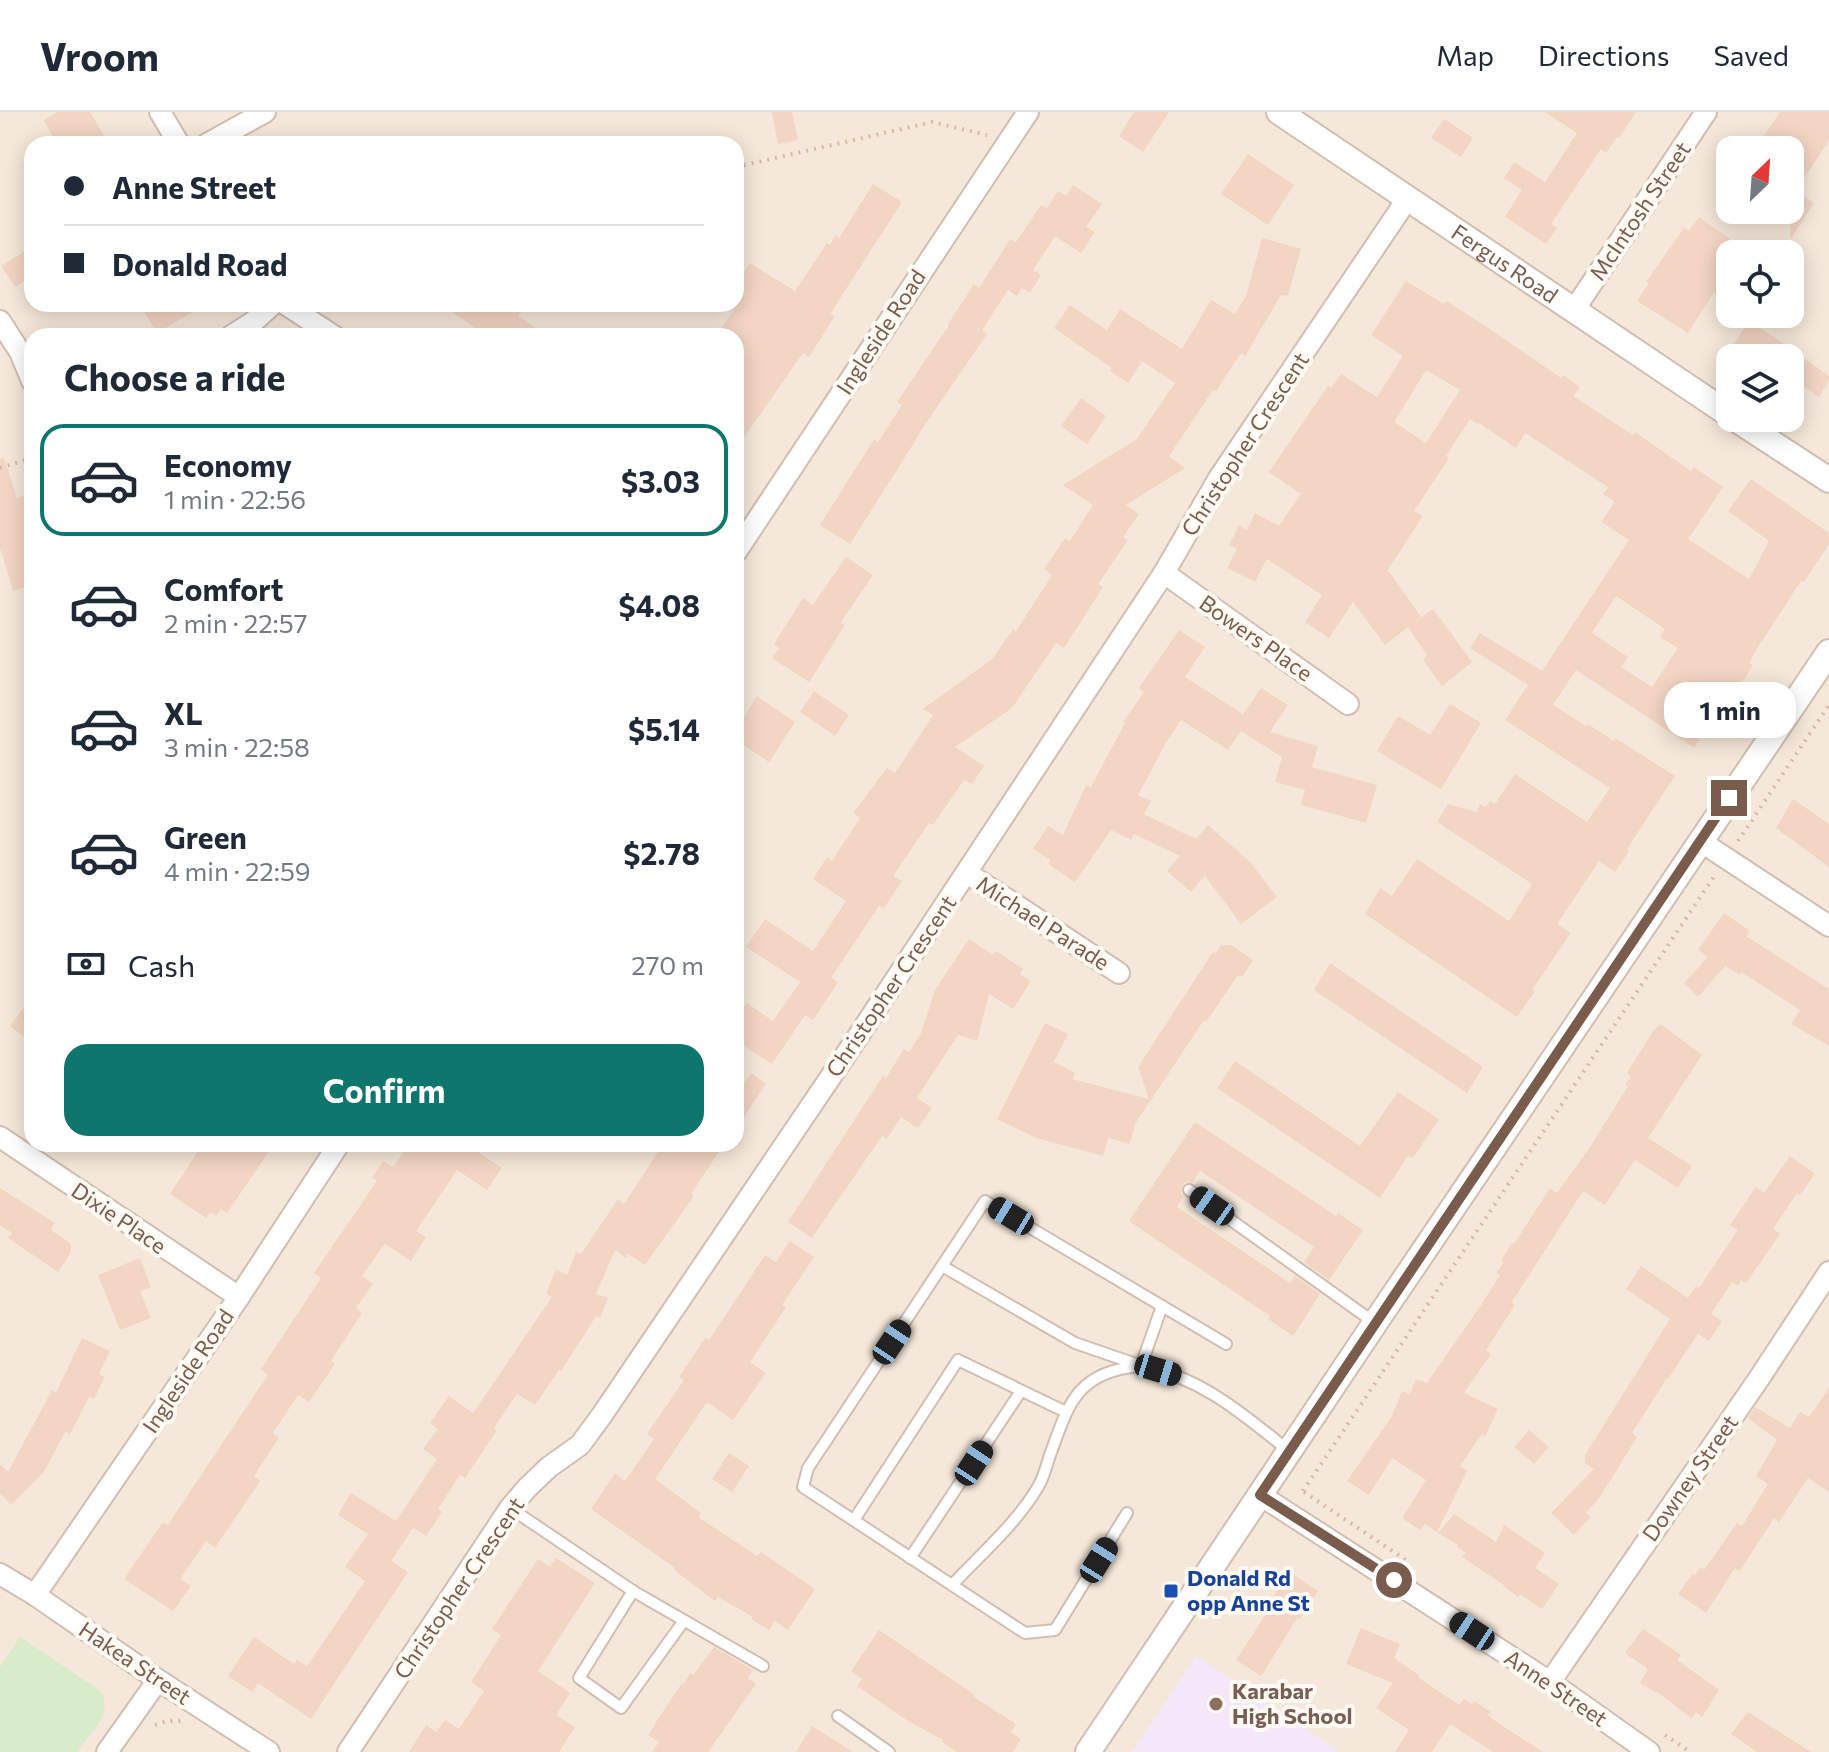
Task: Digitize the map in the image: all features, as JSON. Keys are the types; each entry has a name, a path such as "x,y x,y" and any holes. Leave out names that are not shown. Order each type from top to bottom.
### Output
{"street":[{"path":"160,112 174,136"},
{"path":"222,136 265,112"},
{"name":"Ingleside Road","path":"744,540 1028,112"},
{"name":"Fergus Road","path":"1279,112 1716,406"},
{"name":"McIntosh Street","path":"1574,310 1706,112"},
{"name":"Christopher Crescent","path":"348,1752 510,1508 549,1467 580,1445 602,1415 967,873 1164,573 1219,478 1408,198"},
{"path":"244,328 264,312"},
{"path":"297,312 322,328"},
{"path":"0,321 24,362"},
{"name":"Fergus Road","path":"1755,432 1829,480"},
{"name":"Bowers Place","path":"1164,573 1348,704"},
{"path":"1088,1752 1829,652"},
{"path":"1700,841 1829,926"},
{"name":"Michael Parade","path":"967,873 1119,973"},
{"name":"Dixie Place","path":"0,1137 239,1297"},
{"name":"Ingleside Road","path":"35,1595 239,1297 334,1152"},
{"name":"Downey Street","path":"1550,1682 1829,1272"},
{"name":"Anne Street","path":"1260,1495 1550,1682 1649,1752"},
{"name":"Hakea Street","path":"0,1574 269,1752"},
{"path":"107,1752 158,1680"}],"lane":[{"path":"1189,1190 1375,1323"},
{"path":"1127,1513 1055,1630 1025,1633 803,1487 808,1468 985,1201 1226,1344"},
{"path":"942,1266 1075,1343 1177,1375 1215,1394 1289,1451"},
{"path":"1141,1366 1162,1306"},
{"path":"854,1520 958,1360 1066,1412"},
{"path":"952,1585 1014,1520 1039,1486 1066,1412 1085,1385 1095,1377 1141,1366"},
{"path":"910,1558 1021,1391"},
{"path":"510,1508 633,1591 763,1666"},
{"path":"633,1591 579,1678 621,1708 683,1622"},
{"path":"838,1716 889,1752"}],"path":[{"path":"744,165 932,122 1008,140"},
{"path":"0,468 24,460"},
{"path":"1303,1491 1829,705"},
{"path":"154,1725 182,1721"}],"shaded area":[{"path":"0,112 1829,112 1829,1752 0,1752"},
{"name":"Karabar High School","path":"1196,1656 1340,1752 1132,1752"}],"green space":[{"path":"20,1637 99,1690 104,1698 105,1707 99,1723 76,1752 0,1752 0,1667"}],"building":[{"path":"58,112 90,112 104,136 52,136 44,120"},
{"path":"772,112 792,112 798,140 778,144"},
{"path":"1134,112 1169,112 1143,152 1119,136"},
{"path":"1545,112 1636,112 1606,153 1601,149 1551,224 1557,228 1546,244 1505,217 1522,190 1504,178 1514,162 1545,182 1577,133"},
{"path":"1780,112 1829,112 1829,141 1804,178 1804,136 1764,136"},
{"path":"1444,119 1473,138 1461,157 1431,138"},
{"path":"1248,154 1294,185 1268,225 1221,194"},
{"path":"873,184 902,202 830,314 835,316 809,357 803,353 744,438 744,328 721,328 732,312 744,312 744,273 750,263 795,291 827,243 830,245 836,235 839,238"},
{"path":"1073,185 1102,204 1086,227 1095,232 1081,253 1055,236 1033,270 1041,275 1030,293 1022,288 1017,296 1008,290 982,330 987,334 918,435 850,544 820,525 874,439 878,442 902,405 897,402 974,284 979,288 1010,239 1016,242 1041,205 1047,208 1058,191 1066,196"},
{"path":"1804,197 1814,203 1804,218"},
{"path":"1699,217 1730,240 1716,240 1716,294 1714,292 1688,333 1637,301 1649,283 1646,282 1684,228 1689,231"},
{"path":"1790,224 1800,224 1790,240"},
{"path":"1262,238 1301,249 1288,296 1281,295 1245,356 1241,353 1169,456 1185,468 1126,505 1139,514 1123,537 1128,540 1098,584 1103,587 1064,648 1056,643 1012,708 955,747 984,766 972,784 964,780 933,825 929,823 893,876 902,881 884,908 879,906 831,978 838,982 813,1020 805,1015 772,1064 744,1046 744,1007 747,1003 773,1021 800,982 746,947 765,919 813,951 846,901 813,879 827,857 832,861 860,818 853,813 887,768 895,773 933,715 923,709 992,659 1013,629 1016,631 1052,575 1044,569 1065,538 1070,541 1093,505 1063,485 1137,439 1175,383 1142,361 1128,383 1110,371 1112,368 1054,328 1070,305 1107,330 1120,309 1182,349 1211,300 1235,314 1246,296"},
{"path":"24,252 24,282 15,287 1,266"},
{"path":"1406,281 1444,304 1446,301 1561,378 1563,375 1580,387 1573,396 1633,435 1635,432 1691,471 1694,467 1723,487 1688,539 1749,579 1769,541 1728,511 1751,479 1829,533 1829,544 1760,644 1749,663 1753,665 1723,713 1711,732 1706,730 1694,748 1576,670 1553,705 1614,741 1615,738 1675,776 1615,872 1599,861 1557,924 1571,933 1517,1017 1365,914 1380,888 1392,896 1417,859 1509,921 1532,884 1437,822 1448,804 1477,812 1480,804 1486,807 1490,801 1495,804 1515,774 1587,822 1610,788 1505,720 1528,685 1470,648 1480,633 1542,671 1629,540 1601,522 1615,502 1603,494 1608,487 1525,433 1516,448 1470,419 1414,511 1423,516 1387,571 1421,617 1385,645 1353,602 1329,638 1305,622 1322,595 1267,559 1255,582 1227,568 1237,549 1229,545 1239,525 1247,530 1255,513 1279,526 1301,494 1269,472 1328,386 1331,388 1341,374 1377,397 1403,356 1371,335","holes":["1426,370 1460,390 1426,443 1394,422","1616,596 1665,629 1660,637 1678,648 1652,687 1621,667 1628,657 1592,633"]},
{"path":"145,312 192,312 165,328 154,328"},
{"path":"452,312 521,312 518,316 536,328 475,328"},
{"path":"1744,328 1760,328 1784,344 1734,344"},
{"path":"1804,358 1829,376 1819,397 1804,387"},
{"path":"1081,398 1106,416 1087,444 1061,426"},
{"path":"4,458 17,498 24,496 24,588 13,591 0,548 0,459"},
{"path":"846,557 873,575 841,622 845,625 809,682 772,658 779,648 774,644 803,598 813,605"},
{"path":"1433,609 1472,662 1442,686 1423,660 1427,655 1408,627"},
{"path":"1179,630 1205,647 1185,677 1243,714 1261,688 1288,705 1270,732 1318,746 1312,767 1377,785 1366,823 1301,805 1305,790 1275,782 1282,757 1241,731 1228,750 1181,720 1138,795 1151,801 1144,814 1196,839 1208,825 1251,863 1277,897 1241,924 1205,876 1191,892 1167,871 1180,856 1134,834 1131,840 1111,830 1075,882 1048,864 1050,860 1033,849 1048,826 1063,835 1086,785 1091,787 1123,722 1144,692 1139,688"},
{"path":"814,691 849,715 835,736 800,712"},
{"path":"757,696 795,722 769,762 744,745 744,717"},
{"path":"1450,704 1481,723 1441,789 1377,751 1398,716 1430,735"},
{"path":"1793,799 1829,824 1829,867 1776,828"},
{"path":"1724,913 1750,931 1746,936 1829,989 1829,1046 1791,1024 1800,1010 1741,972 1740,975 1725,966 1698,997 1684,983 1708,957 1698,950"},
{"path":"969,939 993,955 996,951 1023,969 1020,974 1031,981 1013,1009 989,994 977,1041 958,1035 917,1098 932,1108 918,1128 901,1117 887,1139 882,1136 812,1238 788,1222 883,1076 886,1078 904,1049 909,1052 921,1033 935,990"},
{"path":"1221,945 1231,945 1253,960 1242,977 1238,975 1206,1022 1204,1020 1135,1124 1130,1144 1108,1138 1103,1156 1036,1138 997,1119 1045,1023 1068,1034 1054,1062 1075,1073 1072,1079 1149,1099 1138,1067 1213,952 1215,954"},
{"path":"1330,963 1483,1067 1467,1093 1314,990"},
{"path":"24,1008 24,1037 10,1026"},
{"path":"1661,1024 1702,1055 1648,1138 1692,1166 1678,1188 1635,1160 1605,1205 1583,1191 1512,1302 1515,1305 1486,1350 1491,1354 1464,1393 1498,1409 1485,1436 1482,1434 1460,1466 1467,1471 1437,1532 1425,1524 1420,1530 1402,1518 1426,1480 1392,1458 1369,1495 1347,1481 1392,1416 1402,1391 1410,1394 1416,1379 1427,1383 1500,1275 1496,1273 1512,1243 1550,1188 1557,1193 1590,1147 1628,1086 1625,1085 1631,1077 1627,1073 1653,1031"},
{"path":"1235,1061 1360,1146 1398,1092 1439,1119 1413,1158 1408,1156 1380,1198 1217,1088"},
{"path":"751,1073 766,1084 744,1117 744,1083"},
{"path":"1195,1122 1336,1216 1338,1213 1363,1230 1329,1280 1304,1262 1314,1247 1200,1171 1192,1183 1186,1182 1182,1186 1184,1196 1177,1207 1290,1283 1295,1276 1320,1294 1293,1336 1268,1319 1270,1316 1129,1221"},
{"path":"198,1152 268,1153 227,1213 221,1209 216,1216 210,1212 206,1218 170,1194"},
{"path":"403,1152 480,1152 502,1168 487,1190 457,1170 416,1231 426,1237 411,1261 385,1244 383,1246 362,1276 373,1284 356,1308 362,1313 331,1361 335,1364 309,1402 298,1395 273,1433 279,1438 254,1476 260,1481 215,1548 206,1541 180,1579 191,1586 173,1611 124,1579 163,1522 168,1525 268,1375 261,1369 321,1278 314,1273 377,1181 372,1178 383,1161 393,1167"},
{"path":"658,1152 719,1152 691,1194 694,1196 645,1265 615,1250 596,1294 608,1298 600,1318 596,1316 535,1405 517,1394 465,1478 460,1475 438,1509 442,1512 426,1536 413,1528 391,1561 408,1572 311,1719 258,1683 252,1692 228,1676 254,1637 294,1664 297,1660 307,1666 365,1581 345,1567 368,1534 338,1515 351,1493 396,1521 437,1459 423,1449 438,1429 430,1423 449,1396 473,1413 552,1297 546,1294 556,1270 567,1275 576,1252 581,1254 618,1199 624,1204"},
{"path":"1790,1156 1815,1174 1800,1195 1797,1193 1773,1229 1780,1234 1746,1283 1741,1280 1738,1286 1732,1282 1711,1314 1722,1321 1709,1341 1698,1334 1667,1378 1632,1433 1637,1437 1598,1500 1586,1512 1591,1517 1574,1535 1551,1513 1594,1469 1585,1463 1585,1455 1670,1319 1626,1289 1641,1266 1688,1298 1696,1286 1699,1288 1738,1230 1730,1225 1756,1187 1764,1193"},
{"path":"0,1188 55,1223 51,1230 71,1244 71,1252 58,1272 8,1238 12,1233 0,1225"},
{"path":"790,1241 814,1257 750,1362 766,1373 733,1420 707,1402 655,1479 701,1513 698,1517 757,1556 761,1552 815,1589 788,1630 775,1621 769,1630 718,1597 715,1601 675,1568 591,1509 615,1473 625,1481 654,1439 647,1434 684,1380 679,1377 705,1338 709,1340 765,1255 776,1262"},
{"path":"140,1258 151,1287 140,1291 151,1318 120,1330 98,1275"},
{"path":"82,1338 110,1351 99,1374 105,1377 94,1399 89,1397 70,1434 65,1432 44,1472 11,1505 0,1493 0,1464 8,1472 52,1390 56,1393"},
{"path":"1829,1388 1829,1492 1808,1478 1779,1522 1774,1518 1740,1571 1735,1568 1706,1613 1678,1594 1693,1573 1695,1575 1700,1567 1704,1570 1737,1523 1742,1526 1768,1484 1756,1476 1777,1440 1748,1418 1755,1407 1790,1428 1800,1412 1809,1417"},
{"path":"1529,1430 1549,1447 1534,1464 1514,1447"},
{"path":"729,1453 749,1466 732,1492 712,1479"},
{"path":"1454,1514 1496,1542 1504,1525 1545,1553 1535,1568 1559,1584 1542,1609 1520,1594 1518,1597 1462,1557 1466,1553 1438,1533"},
{"path":"556,1558 595,1583 538,1671 570,1693 556,1715 575,1727 559,1752 409,1752 426,1725 436,1732 445,1720 459,1729 484,1691 471,1682 501,1635 492,1629 538,1559 550,1567"},
{"path":"1294,1575 1318,1591 1261,1676 1236,1660 1274,1602 1271,1600 1285,1578 1290,1582"},
{"path":"1361,1628 1400,1644 1394,1658 1419,1678 1459,1705 1464,1699 1472,1704 1474,1701 1491,1712 1488,1715 1498,1723 1543,1752 1493,1752 1450,1724 1432,1752 1395,1752 1409,1730 1376,1708 1393,1683 1346,1664"},
{"path":"1643,1629 1681,1655 1677,1660 1719,1690 1702,1717 1696,1712 1691,1718 1656,1691 1640,1683 1648,1669 1625,1653"},
{"path":"879,1630 1016,1724 1011,1732 1021,1739 1013,1752 957,1752 857,1686 862,1679 851,1671"},
{"path":"714,1647 753,1670 748,1678 756,1684 708,1752 652,1752 659,1742 648,1735 682,1683 690,1673 693,1675"},
{"path":"1748,1712 1811,1752 1757,1752 1731,1734"},
{"path":"812,1726 853,1752 796,1752"}],"place":[{"name":"Donald Rd opp Anne St","path":"1171,1591"},
{"name":"Karabar High School","path":"1216,1704"}],"route":[{"path":"1394,1580 1260,1495 1729,798"}]}
